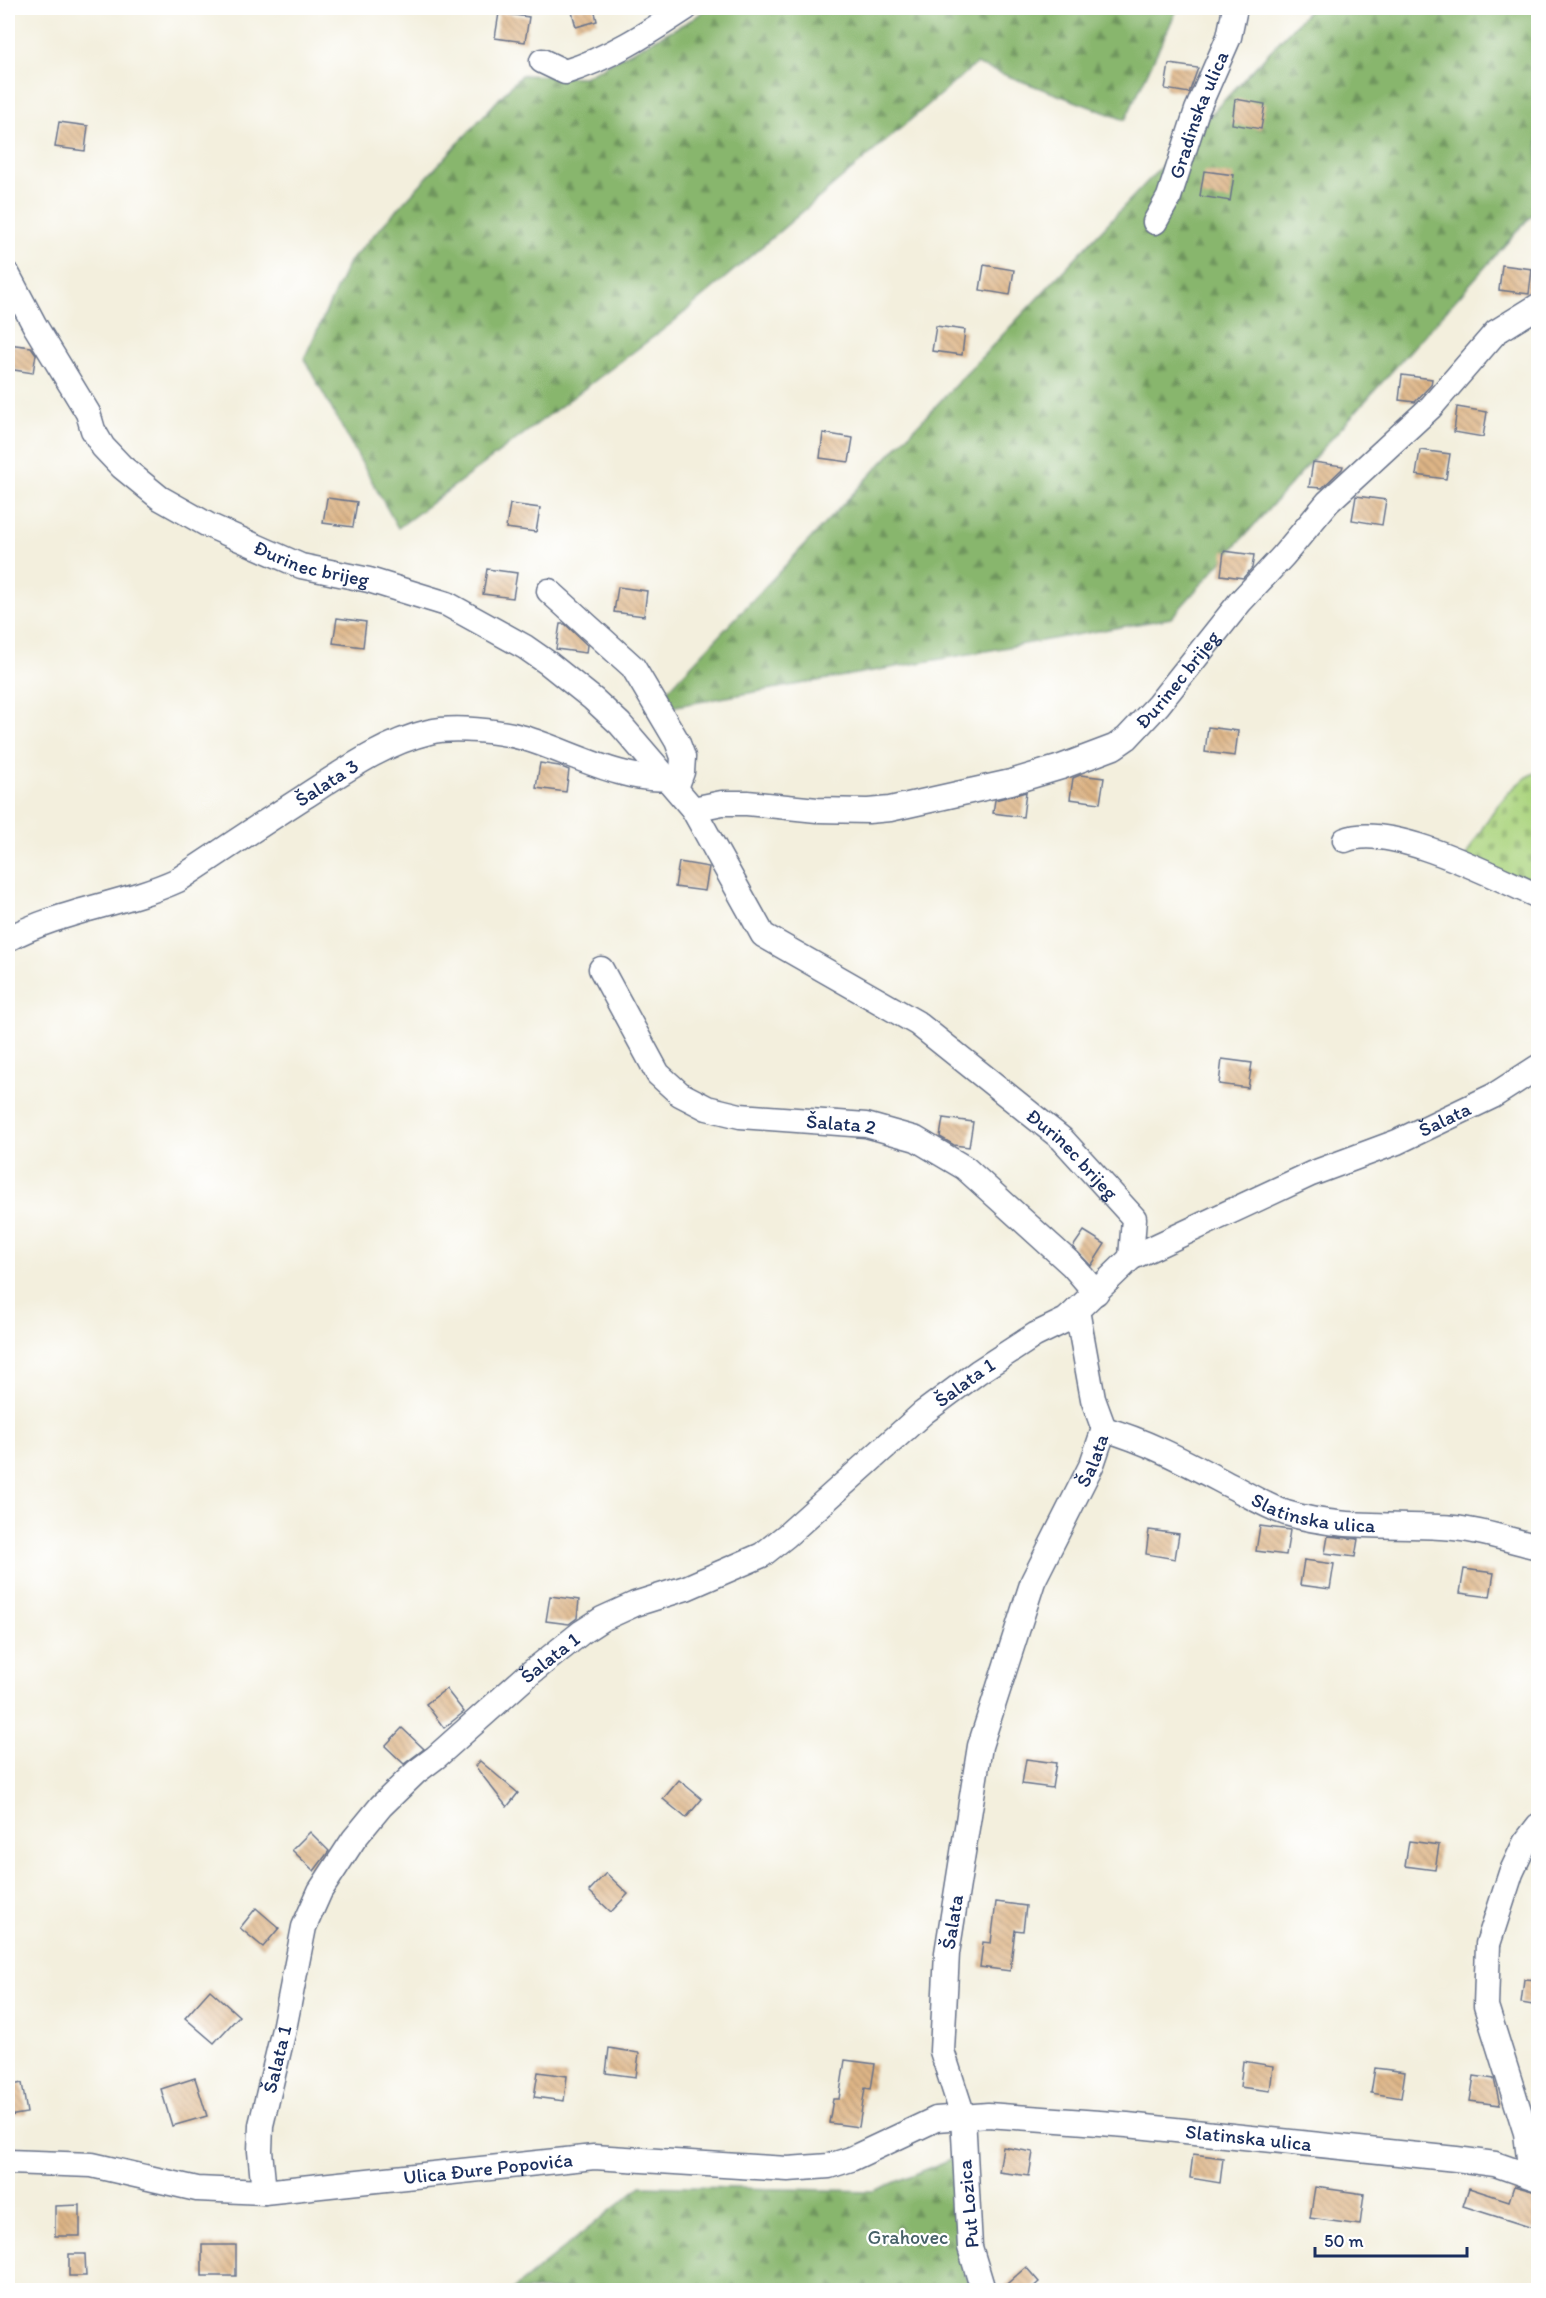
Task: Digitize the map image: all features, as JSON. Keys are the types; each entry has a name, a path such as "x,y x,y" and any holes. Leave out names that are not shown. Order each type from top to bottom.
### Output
{"street":[{"path":"542,61 565,72 587,66 653,30 686,8"},
{"name":"Gradinska ulica","path":"1155,222 1169,197 1197,110 1229,37 1235,8"},
{"name":"Đurinec brijeg","path":"8,275 30,318 87,413 93,430 103,447 122,467 160,498 208,525 300,566 369,580 447,604 525,646 593,699 640,746 693,809 763,935 917,1023 1062,1139 1134,1218 1131,1257"},
{"name":"Đurinec brijeg","path":"693,809 722,803 747,802 817,810 890,809 1011,782 1061,767 1114,747 1127,738 1158,705 1218,627 1329,502 1431,407 1496,332 1539,306"},
{"path":"549,591 633,667 677,741 683,757 681,772 672,783"},
{"name":"Šalata 3","path":"8,939 27,928 60,916 151,892 178,880 340,773 392,744 431,731 480,730 523,737 628,774 672,783"},
{"path":"1345,840 1354,837 1386,837 1444,855 1539,896"},
{"name":"Šalata 2","path":"601,969 658,1074 680,1094 707,1108 740,1116 866,1125 916,1139 965,1168 1072,1265 1096,1293"},
{"name":"Šalata","path":"963,2116 942,2051 948,1953 980,1746 1033,1581 1092,1464 1104,1429 1093,1399 1077,1310 1131,1257 1311,1174 1397,1142 1493,1096 1539,1067"},
{"name":"Šalata 1","path":"264,2192 260,2151 261,2126 284,2028 304,1926 320,1891 354,1839 381,1806 416,1772 528,1675 582,1632 602,1619 635,1604 686,1588 762,1555 923,1413 978,1372 1035,1335 1066,1320 1077,1310"},
{"name":"Slatinska ulica","path":"1104,1429 1160,1449 1283,1512 1342,1525 1442,1527 1472,1530 1539,1547"},
{"name":"Slatinska ulica","path":"963,2116 988,2115 1127,2125 1456,2159 1495,2164 1535,2177 1526,2133 1486,2006 1488,1944 1511,1873 1525,1843 1539,1826"},
{"name":"Ulica Đure Popovića","path":"8,2162 92,2165 197,2188 264,2192 594,2157 788,2169 829,2166 851,2159 936,2119 963,2116"},
{"name":"Put Lozica","path":"963,2116 970,2247 983,2290"}],"green space":[{"path":"707,8 1178,8 1125,120 976,64 672,323 398,528 304,359 349,262 521,75 584,77 693,19"},
{"path":"1311,8 1538,8 1538,208 1171,618 648,711"},
{"path":"1538,771 1538,893 1463,861 1486,822 1504,798 1525,778"},
{"name":"Grahovec","path":"958,2156 964,2271 972,2290 512,2290 641,2186 874,2191"}],"building":[{"path":"571,8 594,8 597,21 576,27"},
{"path":"499,13 529,17 525,42 495,38"},
{"path":"1169,64 1198,68 1189,93 1165,89"},
{"path":"1235,99 1265,104 1261,129 1232,124"},
{"path":"59,122 88,126 85,151 55,147"},
{"path":"1204,171 1234,175 1230,201 1200,196"},
{"path":"984,265 1014,270 1010,295 980,290"},
{"path":"1502,265 1532,269 1529,294 1499,290"},
{"path":"936,326 965,330 962,355 932,351"},
{"path":"8,344 31,347 36,354 33,373 8,369"},
{"path":"1402,375 1432,379 1431,385 1415,402 1399,400"},
{"path":"1457,407 1487,412 1483,437 1454,432"},
{"path":"823,433 853,438 849,462 820,458"},
{"path":"1420,450 1450,454 1446,479 1416,475"},
{"path":"1313,462 1343,466 1322,488 1309,487"},
{"path":"1356,496 1386,500 1382,525 1352,520"},
{"path":"327,498 357,502 353,527 323,523"},
{"path":"510,504 540,508 536,532 506,528"},
{"path":"1224,551 1254,555 1252,568 1243,578 1221,575"},
{"path":"487,569 517,573 513,598 483,594"},
{"path":"618,587 647,591 644,616 614,612"},
{"path":"337,618 366,622 363,647 333,643"},
{"path":"560,624 565,624 587,645 586,653 556,649"},
{"path":"1208,727 1238,731 1235,756 1205,752"},
{"path":"540,763 569,770 566,792 536,788"},
{"path":"1080,775 1104,778 1100,803 1070,799 1073,778"},
{"path":"1026,792 1023,817 993,813 995,800"},
{"path":"679,862 709,867 705,891 675,887"},
{"path":"1222,1059 1252,1063 1248,1088 1219,1084"},
{"path":"943,1118 973,1122 969,1147 954,1145 940,1137"},
{"path":"1084,1231 1105,1244 1091,1266 1073,1247"},
{"path":"1260,1526 1290,1530 1286,1555 1256,1551"},
{"path":"1149,1530 1179,1534 1175,1559 1146,1554"},
{"path":"1328,1536 1358,1539 1355,1557 1325,1553"},
{"path":"1304,1560 1334,1564 1330,1589 1300,1585"},
{"path":"1464,1569 1494,1573 1490,1597 1460,1593"},
{"path":"550,1596 579,1600 577,1618 569,1624 546,1621"},
{"path":"446,1689 464,1712 444,1728 426,1704"},
{"path":"402,1728 424,1749 404,1764 385,1746"},
{"path":"1026,1759 1056,1763 1052,1788 1022,1784"},
{"path":"480,1761 518,1793 507,1807 475,1766"},
{"path":"679,1780 702,1799 686,1818 663,1799"},
{"path":"310,1832 329,1851 314,1871 292,1850"},
{"path":"1409,1841 1439,1845 1435,1870 1405,1866"},
{"path":"606,1873 628,1894 611,1912 589,1891"},
{"path":"996,1902 1026,1906 1023,1931 1015,1930 1010,1971 980,1967 983,1942 991,1943"},
{"path":"256,1908 279,1928 263,1947 240,1928"},
{"path":"1524,1979 1539,1980 1539,2006 1521,2003"},
{"path":"210,1990 239,2016 214,2043 185,2018"},
{"path":"609,2048 639,2053 636,2077 606,2073"},
{"path":"845,2060 875,2064 871,2089 865,2088 859,2127 829,2123 833,2099 839,2099"},
{"path":"1243,2061 1273,2066 1270,2091 1240,2087"},
{"path":"1375,2068 1405,2072 1401,2098 1371,2093"},
{"path":"538,2072 567,2076 564,2101 534,2097"},
{"path":"1474,2076 1494,2079 1500,2105 1470,2101"},
{"path":"195,2078 207,2116 172,2126 161,2089"},
{"path":"22,2083 27,2113 8,2116 8,2086"},
{"path":"1003,2147 1033,2152 1029,2176 999,2172"},
{"path":"1193,2154 1223,2158 1220,2183 1190,2178"},
{"path":"1514,2186 1539,2193 1539,2230 1463,2206 1469,2188 1509,2201"},
{"path":"1315,2187 1364,2194 1360,2225 1310,2218"},
{"path":"80,2205 80,2236 55,2236 55,2206"},
{"path":"202,2245 236,2245 236,2276 202,2276"},
{"path":"69,2254 85,2254 86,2276 69,2276"},
{"path":"1026,2267 1039,2282 1030,2290 1000,2290"}]}
